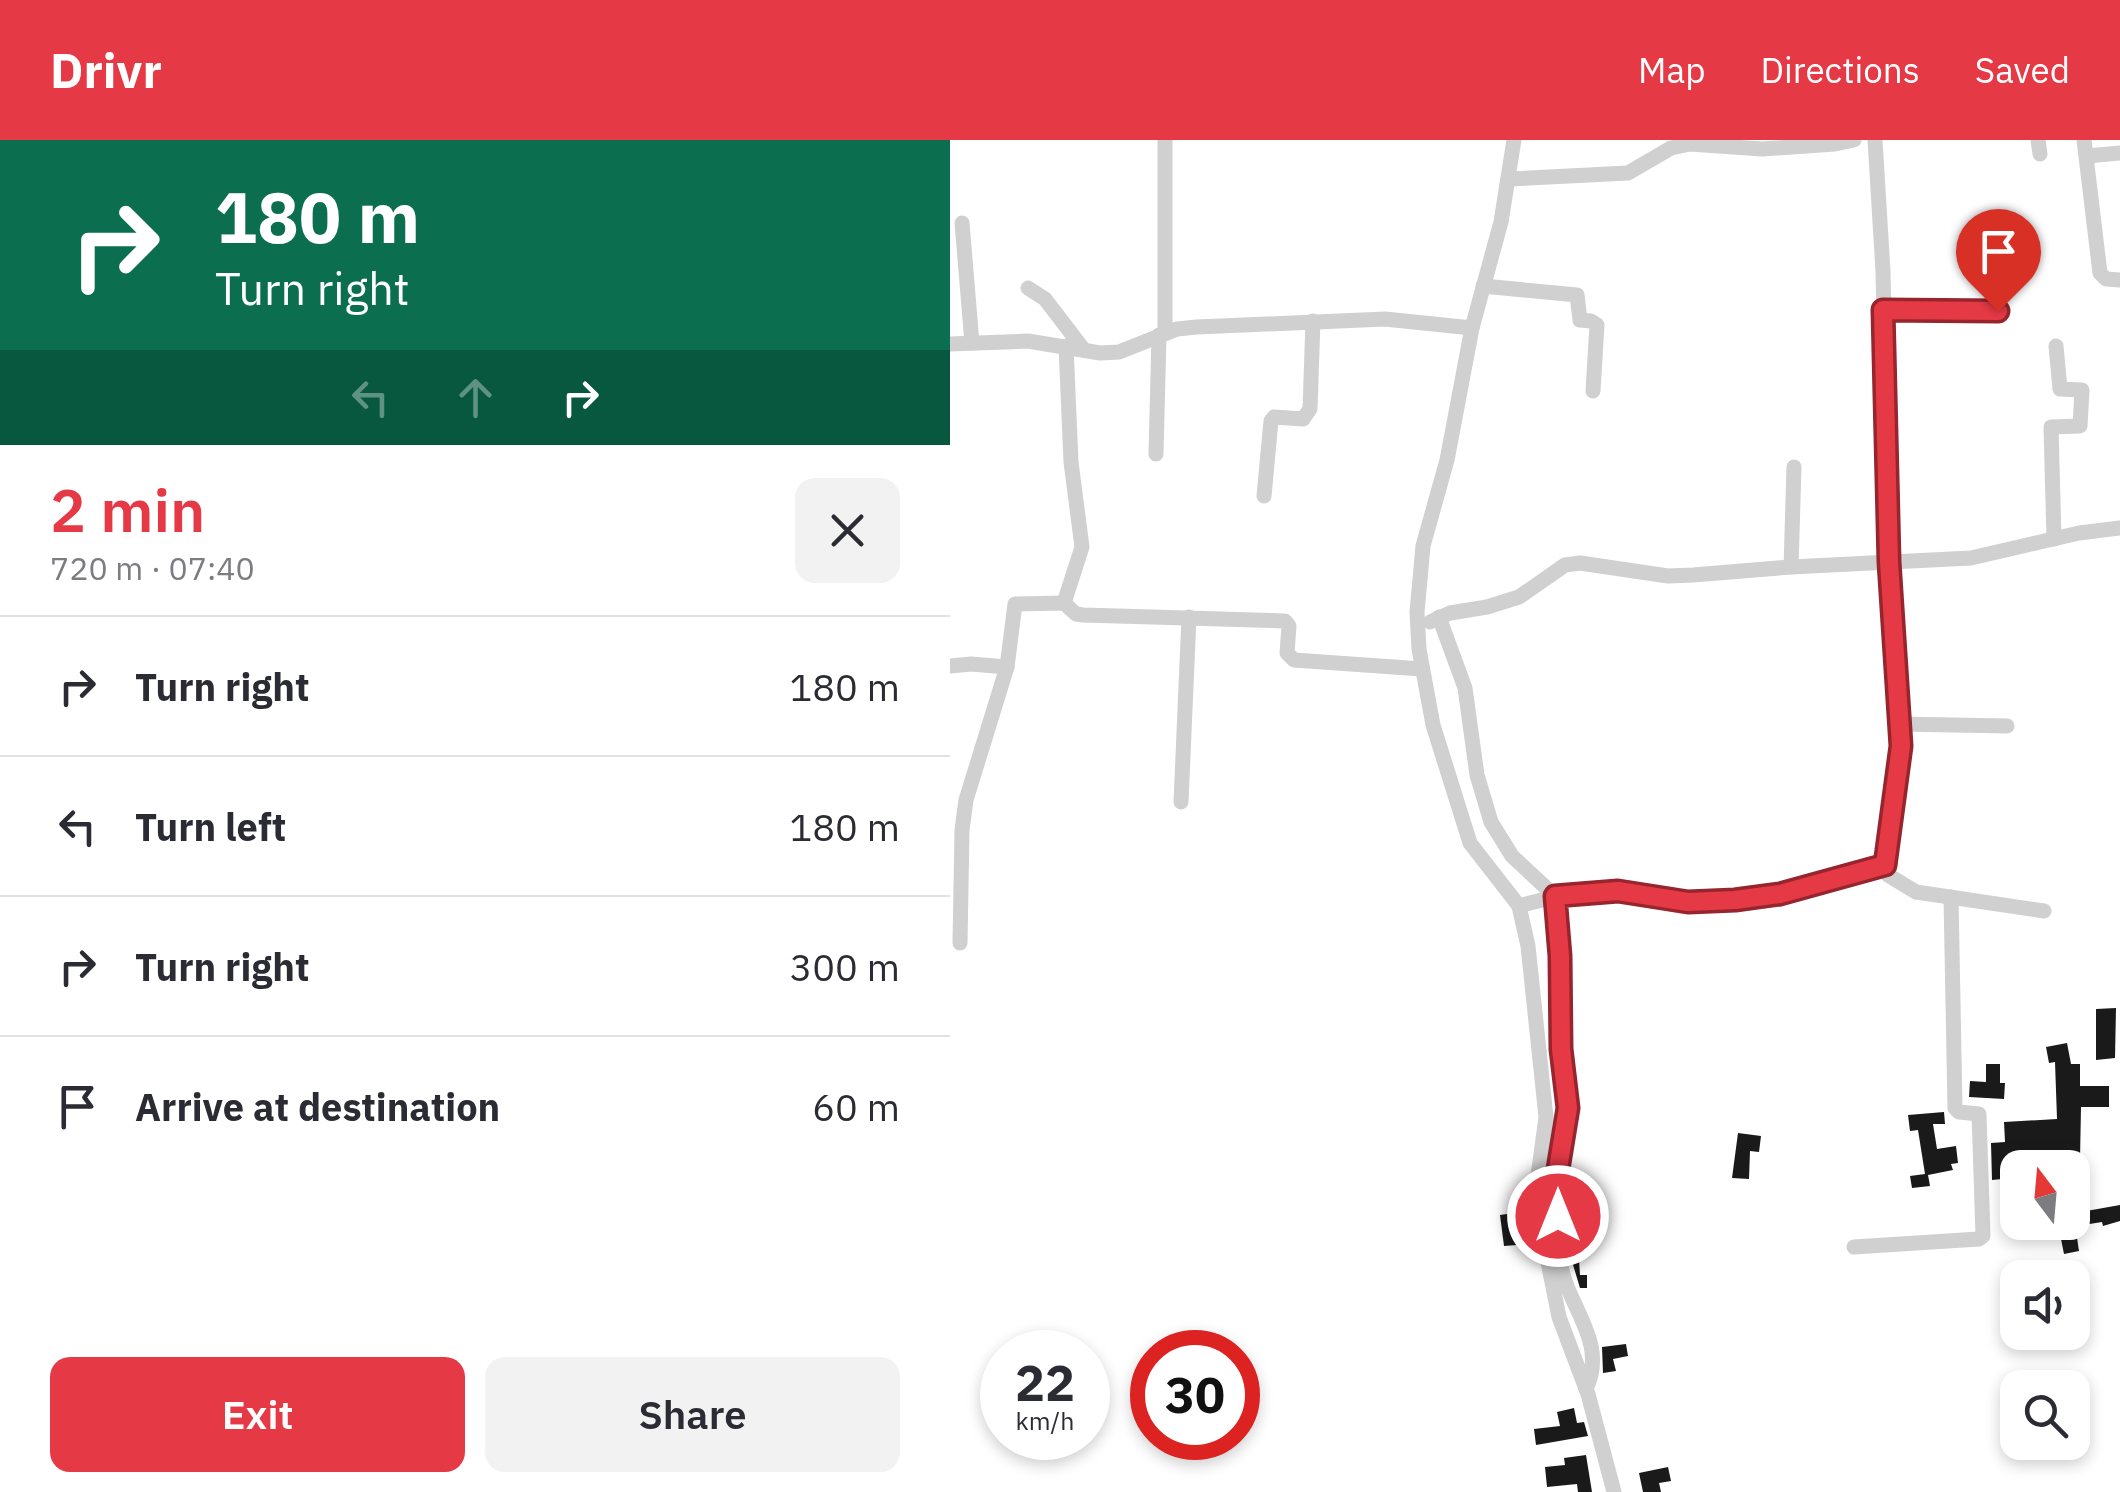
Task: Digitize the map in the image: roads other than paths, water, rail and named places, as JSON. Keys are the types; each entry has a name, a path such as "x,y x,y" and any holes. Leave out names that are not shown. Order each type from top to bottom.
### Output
{"street":[{"path":"1156,454 1165,140"},
{"path":"1514,140 1510,178 1423,546 1418,629 1434,725 1470,842 1518,906 1528,946 1546,1117 1535,1198 1559,1317 1586,1389 1614,1492"},
{"path":"1510,178 1611,176 1640,168 1658,147 1854,140"},
{"path":"1875,140 1889,562 1901,746 1885,865 1888,875 1916,892 2016,910 2044,911"},
{"path":"2120,153 2085,148 2100,273 2106,279 2120,280"},
{"path":"962,223 972,343"},
{"path":"1484,286 1577,295 1580,320 1592,321 1597,326 1593,391"},
{"path":"1028,288 1052,308 1084,350"},
{"path":"1883,310 1998,311"},
{"path":"950,344 1028,341 1119,352 1162,334 1197,327 1414,320 1472,328"},
{"path":"1264,496 1271,421 1274,417 1303,419 1310,409 1313,322"},
{"path":"1064,603 1082,547 1072,462 1066,346"},
{"path":"2054,539 2051,430 2054,426 2083,424 2082,390 2060,389 2056,346"},
{"path":"1791,566 1794,467"},
{"path":"1418,629 1439,618 1519,597 1565,565 1580,563 1668,576 1971,558 2120,528"},
{"path":"960,944 966,800 1007,666 1015,604 1064,603 1082,615 1285,621 1289,626 1288,653 1294,660 1422,669"},
{"path":"1181,802 1189,617"},
{"path":"1439,618 1465,688 1477,775 1491,822 1512,856 1555,896 1561,1049 1568,1108 1558,1169 1558,1242 1564,1283 1584,1318 1591,1353 1593,1374 1586,1389"},
{"path":"950,666 1007,666"},
{"path":"1900,724 2007,726"},
{"path":"1518,906 1555,896 1618,891 1688,902 1735,900 1780,894 1885,865"},
{"path":"1854,1248 1983,1236 1979,1114 1956,1108 1952,896"}]}
